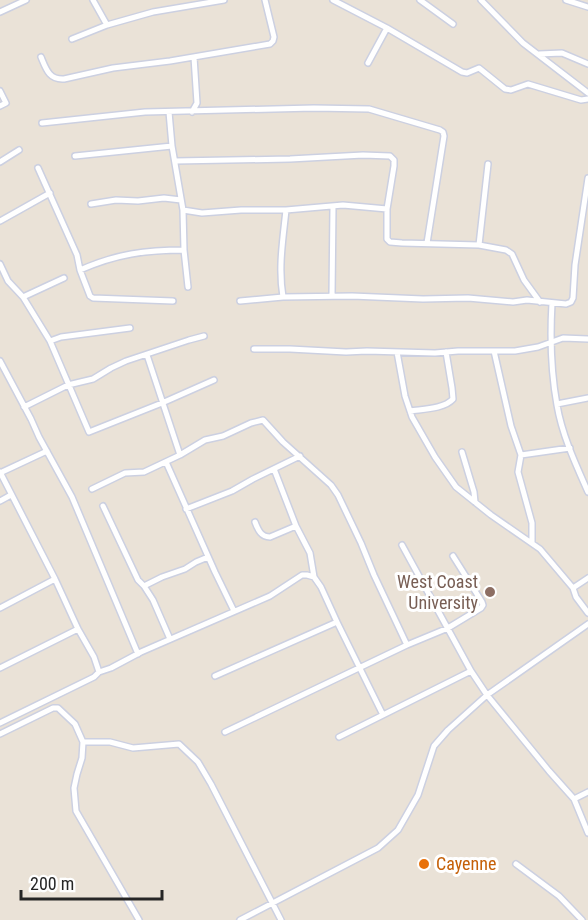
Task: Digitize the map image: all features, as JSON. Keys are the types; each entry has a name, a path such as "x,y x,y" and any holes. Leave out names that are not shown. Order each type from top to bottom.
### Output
{"street":[{"path":"0,12 26,0"},
{"path":"93,0 107,25"},
{"path":"72,39 107,25 168,8 224,0"},
{"path":"41,57 49,74 58,79 112,68 270,44 274,37 265,0"},
{"path":"333,0 387,27 462,72 467,73 479,68 505,89 511,90 528,84 581,100 588,99"},
{"path":"420,0 453,24"},
{"path":"481,0 523,42 588,93"},
{"path":"566,0 588,7"},
{"path":"368,63 387,27"},
{"path":"539,54 562,53 588,63"},
{"path":"192,112 197,103 194,57"},
{"path":"0,92 6,103 0,106"},
{"path":"42,123 145,112 314,108 369,109 441,130 444,136 427,243"},
{"path":"169,112 172,146 183,210 188,286"},
{"path":"75,156 172,146"},
{"path":"0,162 19,150"},
{"path":"175,161 390,156 394,166 387,209 386,235 390,242 479,244 509,252 540,303"},
{"path":"479,244 488,164"},
{"path":"38,168 77,255 88,293 93,298 174,301"},
{"path":"240,301 283,297 468,298 566,304 573,298 575,265 588,178"},
{"path":"0,221 50,193"},
{"path":"91,204 116,200 138,201 164,198 181,200"},
{"path":"183,210 202,213 356,206 387,209"},
{"path":"332,297 333,207"},
{"path":"283,297 282,241 286,210"},
{"path":"80,270 99,261 127,254 184,250"},
{"path":"0,264 8,281 23,297 50,341 88,432 214,380"},
{"path":"23,297 64,279"},
{"path":"552,303 552,367 557,404 570,448 588,492"},
{"path":"50,341 61,337 130,328"},
{"path":"24,407 68,385 93,379 119,364 204,336"},
{"path":"254,349 346,352 515,351 538,347 563,338 588,339"},
{"path":"495,351 511,426 521,455 518,472 532,522 532,542"},
{"path":"397,352 405,396 417,428 456,487 540,549 573,588 576,597 588,613"},
{"path":"410,411 442,405 453,399 446,352"},
{"path":"147,355 180,455"},
{"path":"0,361 72,497 138,654"},
{"path":"557,404 588,398"},
{"path":"92,489 125,473 144,472 205,440 223,436 263,420 283,442 331,485 338,495 407,645"},
{"path":"521,455 570,448"},
{"path":"47,451 0,472 94,657 99,672"},
{"path":"462,452 475,502"},
{"path":"186,509 232,491 300,456"},
{"path":"166,462 208,558 234,610"},
{"path":"274,469 296,526 310,554 314,577 383,715"},
{"path":"0,501 11,495"},
{"path":"103,506 138,580 153,600 170,639"},
{"path":"255,522 261,535 265,537 296,526"},
{"path":"402,545 471,671 488,696 574,799 588,833"},
{"path":"225,732 407,645 448,628 482,608 483,605 453,556"},
{"path":"144,586 208,558"},
{"path":"0,723 94,677 99,672 111,669 170,639 270,596 302,575 314,577"},
{"path":"573,588 588,578"},
{"path":"0,608 55,579"},
{"path":"215,676 337,622"},
{"path":"240,920 378,848 398,830 417,795 434,746 448,730 488,696 588,624"},
{"path":"0,668 78,629"},
{"path":"339,736 471,671"},
{"path":"0,734 53,708 58,708 75,724 83,742 82,758 74,788 76,811 139,920"},
{"path":"83,742 110,742 133,748 179,744 198,762 212,784 281,920"},
{"path":"574,799 588,792"},
{"path":"516,864 559,896 582,920"}],"place":[{"name":"West Coast University","path":"490,592"},
{"name":"Cayenne","path":"424,864"}]}
